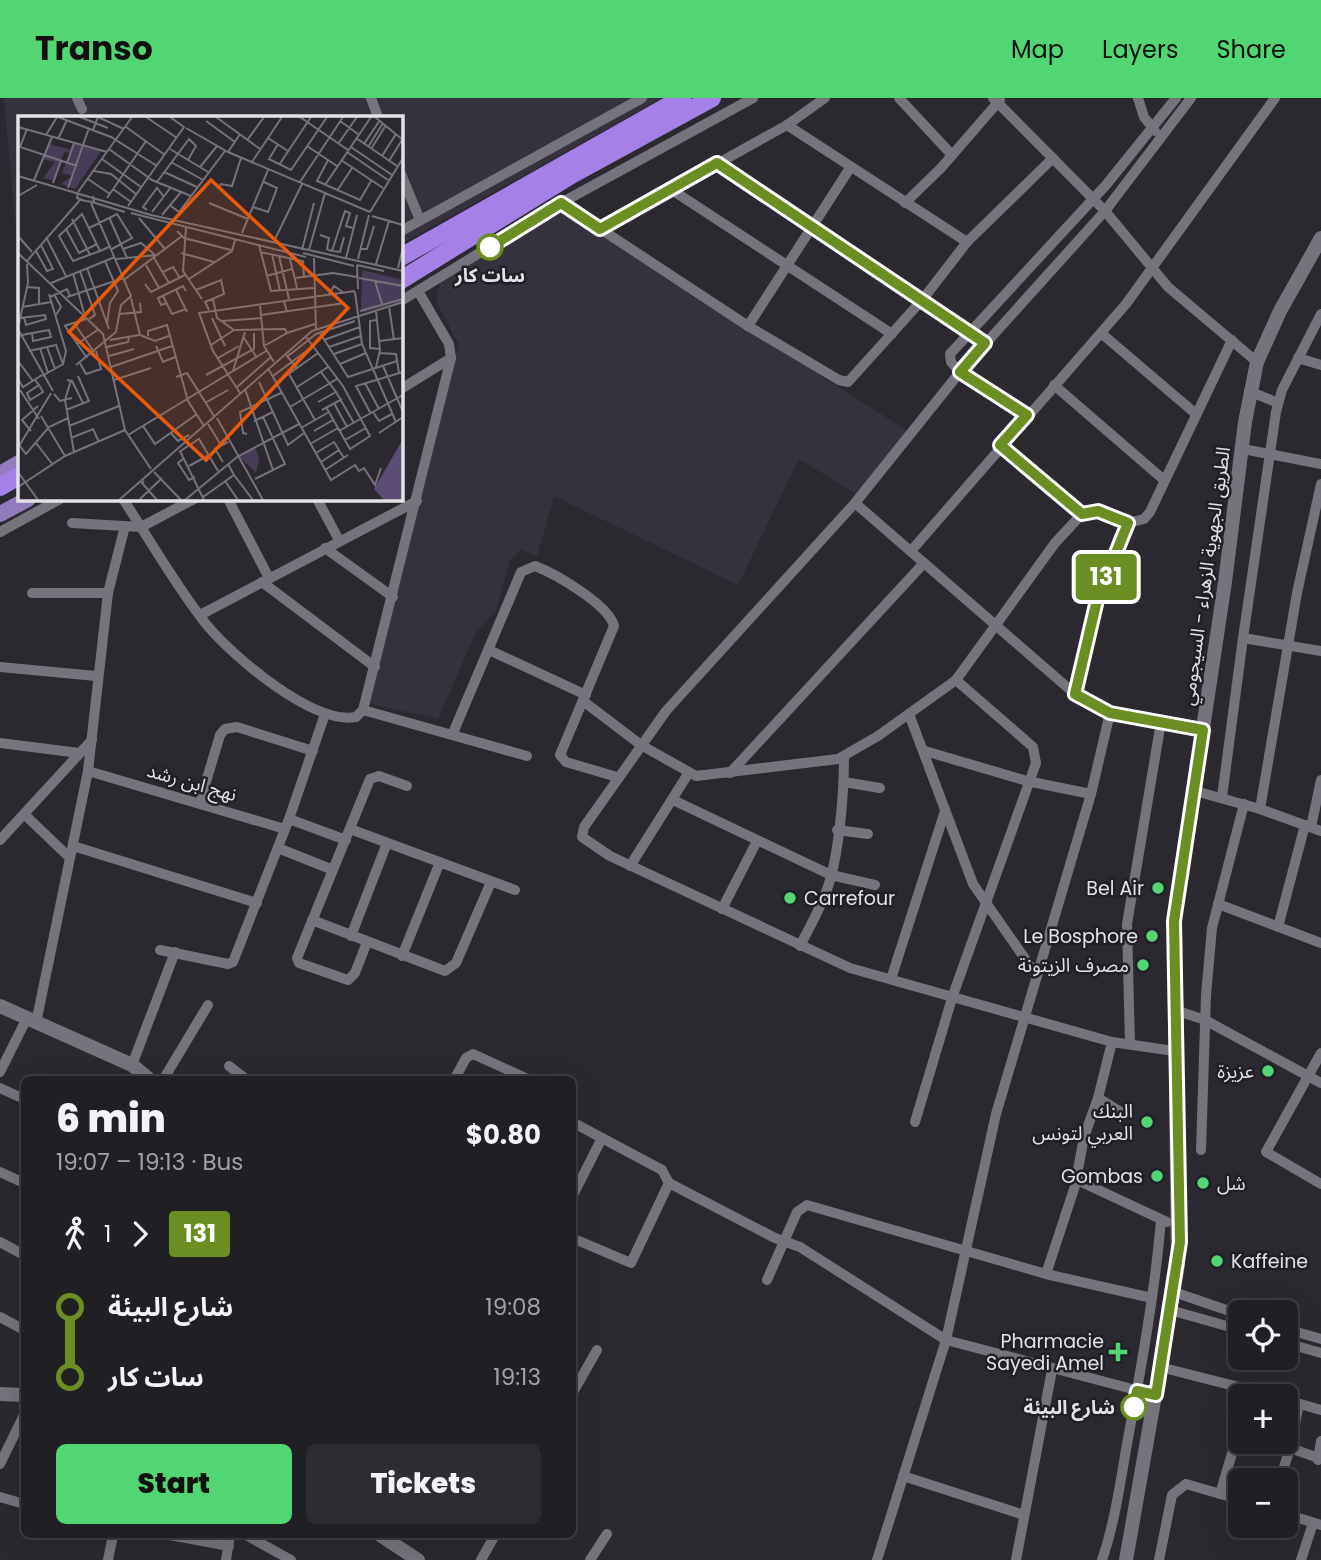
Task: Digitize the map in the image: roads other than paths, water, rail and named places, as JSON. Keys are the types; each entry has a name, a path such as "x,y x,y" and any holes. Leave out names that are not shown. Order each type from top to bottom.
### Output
{"highway":[{"path":"402,256 682,98"},
{"path":"402,279 571,175 712,98"},
{"path":"5,498 18,478"}],"main road":[{"name":"الطريق الجهوية الزهراء - السيجومي","path":"1126,1560 1174,1292 1179,1226 1174,1051 1174,921 1195,792 1249,391 1257,362 1280,311 1321,238"},
{"path":"0,474 18,464"},
{"path":"0,1006 132,1065 145,1076"},
{"path":"0,1394 21,1395"},
{"path":"388,1538 418,1560"}],"street":[{"path":"77,98 82,109"},
{"path":"371,98 378,116"},
{"path":"613,98 618,110"},
{"path":"402,231 642,98"},
{"path":"402,301 561,203 753,98"},
{"path":"600,229 787,125 825,98"},
{"path":"899,98 952,155"},
{"path":"1138,98 1152,128 1161,136"},
{"path":"1027,415 960,372 951,362 950,354 1093,199 1175,98"},
{"path":"1174,1051 1112,1042 834,963 630,866 589,844 582,835 617,777 684,690 855,503 960,372 1105,211 1191,98"},
{"path":"911,551 1000,445 1101,333 1153,269 1275,98"},
{"path":"905,203 952,155 998,100 1105,211 1168,287 1257,362"},
{"path":"787,125 967,242"},
{"path":"561,203 748,326 844,382 853,379 923,299 967,242 1053,158"},
{"path":"717,163 985,343"},
{"path":"748,326 850,168"},
{"path":"402,176 420,220"},
{"path":"672,190 892,334"},
{"path":"124,500 200,615 226,644 268,678 325,715 353,718 363,710 375,667 451,358 449,344 418,291"},
{"path":"1222,797 1278,402 1321,314"},
{"path":"1101,333 1196,414"},
{"path":"489,650 584,698 641,745 688,774 704,776 844,757 956,680 1055,543 1082,514 1098,511 1128,523 1147,516 1231,341"},
{"path":"402,388 451,358"},
{"path":"1298,358 1321,365"},
{"path":"1054,385 1164,480"},
{"path":"1249,391 1278,402"},
{"path":"1000,445 1082,514"},
{"path":"1243,449 1321,464"},
{"path":"1259,809 1288,645 1321,484"},
{"path":"0,532 58,500"},
{"path":"72,523 141,527 192,500"},
{"path":"228,500 265,580 375,667"},
{"path":"318,500 339,540"},
{"path":"200,615 417,500"},
{"path":"855,503 1075,694 1110,713 1203,730"},
{"path":"1075,694 1097,600 1128,523"},
{"path":"0,1072 32,1020 73,846 89,771 96,676 108,593 125,526"},
{"path":"325,548 393,597"},
{"path":"730,773 924,563"},
{"path":"453,733 522,572 531,566 544,569 605,610 614,626 560,755 561,760 617,777"},
{"path":"32,593 108,593"},
{"path":"1243,638 1321,651"},
{"path":"0,667 96,676"},
{"path":"915,1122 984,902 1035,763 1032,747 956,680"},
{"path":"363,710 453,733 527,756"},
{"path":"877,1560 946,1340 996,1114 1091,794 1110,713"},
{"path":"909,714 973,884 1037,976"},
{"path":"160,950 231,963 278,848 325,715"},
{"path":"1130,1044 1127,924 1161,722"},
{"path":"200,802 220,735 225,729 237,727 313,751"},
{"path":"0,840 92,739"},
{"path":"0,743 79,753"},
{"path":"925,751 1027,781 1091,794"},
{"path":"800,946 822,901 831,875 844,782 844,757"},
{"name":"نهج ابن رشد","path":"89,771 346,840"},
{"path":"630,866 688,774"},
{"path":"367,942 351,979 331,975 297,960 372,777 383,777 407,786"},
{"path":"1278,927 1312,828 1321,780"},
{"path":"844,782 880,788"},
{"path":"1195,792 1222,797 1312,828"},
{"path":"673,800 831,875 875,885"},
{"path":"1202,1150 1205,1020 1210,948 1218,904 1244,804"},
{"path":"891,979 945,811"},
{"path":"24,814 69,857"},
{"path":"350,829 515,890"},
{"path":"837,830 868,834"},
{"path":"722,909 757,841"},
{"path":"351,936 387,843"},
{"path":"73,846 257,903"},
{"path":"278,848 333,870"},
{"path":"402,956 440,862"},
{"path":"312,920 441,971 449,970 456,962 491,882"},
{"path":"1218,904 1321,943"},
{"path":"132,1065 174,952"},
{"path":"165,1076 208,1005"},
{"path":"1175,1010 1205,1020 1309,1074 1321,1083"},
{"path":"1046,1274 1112,1042"},
{"path":"1319,1181 1266,1152 1321,1053"},
{"path":"456,1076 466,1058 473,1054 521,1076"},
{"path":"229,1066 242,1076"},
{"path":"0,1088 21,1098"},
{"path":"1098,1098 1124,1114"},
{"path":"576,1124 662,1170 670,1182 808,1252 946,1340 1052,1370 1156,1395"},
{"path":"576,1189 602,1138"},
{"path":"0,1172 21,1182"},
{"path":"1075,1179 1179,1226"},
{"path":"576,1240 626,1263 633,1262 670,1182"},
{"path":"767,1280 796,1212 807,1205 1046,1274 1152,1298"},
{"path":"1102,1560 1111,1535 1137,1391 1159,1258 1161,1220"},
{"path":"0,1242 21,1253"},
{"path":"1174,1292 1228,1311"},
{"path":"1170,1310 1228,1326"},
{"path":"0,1317 21,1328"},
{"path":"1298,1332 1321,1339"},
{"path":"1298,1346 1321,1353"},
{"path":"576,1387 597,1350"},
{"path":"1160,1367 1228,1387"},
{"path":"1016,1560 1052,1370"},
{"path":"1298,1409 1299,1404 1321,1410"},
{"path":"0,1464 21,1421"},
{"path":"1298,1451 1319,1460 1321,1441"},
{"path":"1220,1494 1232,1454"},
{"path":"903,1476 1024,1515"},
{"path":"1159,1560 1172,1495 1186,1484 1228,1496"},
{"path":"0,1497 21,1503"},
{"path":"1298,1518 1317,1524 1301,1560"},
{"path":"593,1559 607,1534"},
{"path":"108,1560 112,1538"},
{"path":"205,1538 229,1540 226,1560"},
{"path":"251,1538 291,1560"},
{"path":"481,1560 493,1538"}],"place":[{"name":"سات كار","path":"490,247"},
{"name":"Bel Air","path":"1158,888"},
{"name":"Carrefour","path":"790,898"},
{"name":"Le Bosphore","path":"1152,936"},
{"name":"مصرف الزيتونة","path":"1143,965"},
{"name":"عزيزة","path":"1268,1071"},
{"name":"البنك العربي لتونس","path":"1147,1122"},
{"name":"Gombas","path":"1157,1176"},
{"name":"شل","path":"1203,1183"},
{"name":"Kaffeine","path":"1217,1261"},
{"name":"Pharmacie Sayedi Amel","path":"1118,1352"},
{"name":"شارع البيئة","path":"1134,1407"}]}
